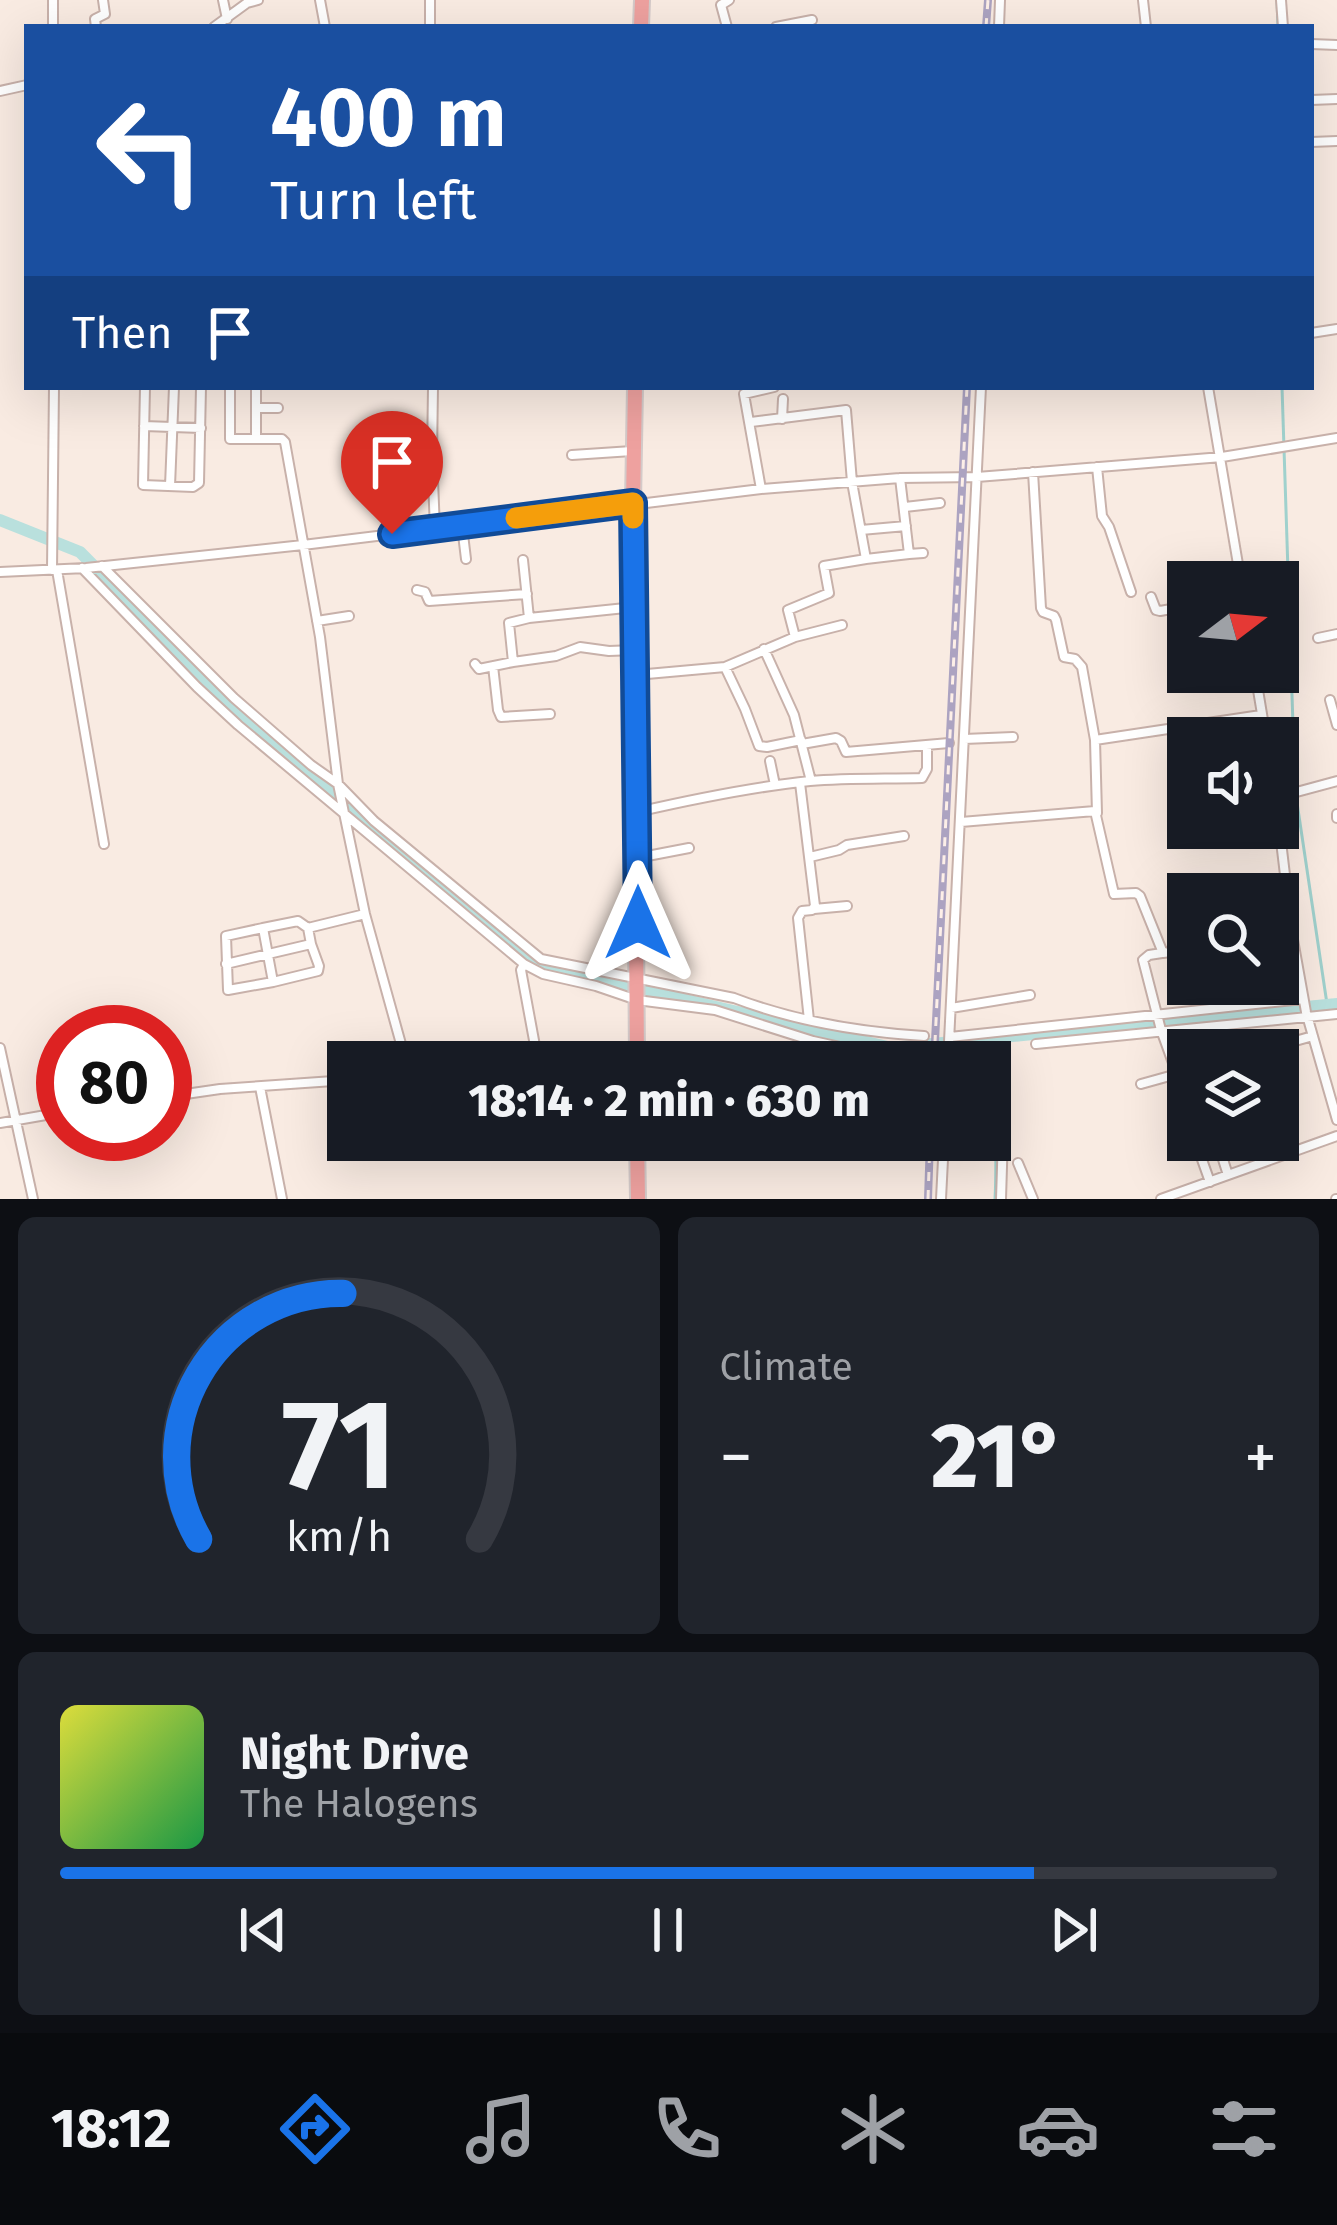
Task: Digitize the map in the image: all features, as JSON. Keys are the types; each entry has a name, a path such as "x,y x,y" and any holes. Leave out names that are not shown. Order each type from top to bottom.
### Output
{"highway":[{"path":"635,390 637,1041"},
{"path":"638,1161 638,1199"}],"street":[{"path":"96,24 95,19 105,14 104,0"},
{"path":"223,0 227,19"},
{"path":"219,24 258,0"},
{"path":"791,24 812,20"},
{"path":"54,390 52,548 104,844"},
{"path":"145,390 142,484 193,487 199,483 201,390"},
{"path":"170,486 174,390"},
{"path":"230,390 230,438 285,442 317,621 339,786 365,914 400,1041"},
{"path":"256,390 256,440"},
{"path":"433,390 435,529"},
{"path":"761,390 744,394 761,489"},
{"path":"950,1041 981,390"},
{"path":"1209,390 1238,561"},
{"path":"782,399 782,418"},
{"path":"257,408 278,408"},
{"path":"751,422 846,410 852,482 866,559"},
{"path":"144,426 201,428"},
{"path":"0,572 304,545 761,489 1222,457 1337,438"},
{"path":"572,455 634,451"},
{"path":"1097,467 1102,516 1131,592"},
{"path":"1033,472 1041,608 1056,620 1064,657 1075,659 1082,668 1095,740 1097,813 1113,892 1140,896 1163,953"},
{"path":"900,478 909,554"},
{"path":"904,507 940,503"},
{"path":"462,526 466,559"},
{"path":"861,530 906,526"},
{"path":"795,637 788,610 829,592 824,566 923,553"},
{"path":"523,560 529,618"},
{"path":"101,566 234,698 541,959 813,1041"},
{"path":"84,568 196,688 524,964 543,974 596,986 734,998 809,1020 924,1036"},
{"path":"417,590 425,592 429,601 527,594"},
{"path":"1151,597 1156,610 1167,610"},
{"path":"513,662 509,623 634,607"},
{"path":"317,621 349,616"},
{"path":"636,675 725,667 795,637 842,625"},
{"path":"1318,638 1337,634"},
{"path":"475,664 478,669 556,656 580,647 635,650"},
{"path":"764,649 802,742 814,908"},
{"path":"494,666 501,717 550,714"},
{"path":"725,667 759,746 836,738 846,752 949,743"},
{"path":"1095,740 1262,715 1258,693"},
{"path":"1330,700 1337,725"},
{"path":"964,739 1013,736"},
{"path":"637,812 775,785 922,778 927,745"},
{"path":"770,761 775,785"},
{"path":"1299,791 1337,781"},
{"path":"961,822 1097,813"},
{"path":"810,857 850,844 904,836"},
{"path":"637,858 689,848"},
{"path":"809,1020 799,918 802,911 847,906"},
{"path":"308,928 365,914"},
{"path":"298,921 308,928 318,971 228,990 227,935 298,921"},
{"path":"262,928 273,982"},
{"path":"226,964 311,944"},
{"path":"1167,953 1143,960 1167,1042"},
{"path":"524,964 521,970 534,1041"},
{"path":"1299,974 1337,1120"},
{"path":"951,1009 1030,995"},
{"path":"1036,1044 1161,1031 1305,1008"},
{"path":"950,1038 1158,1017 1305,1008 1337,1014"},
{"path":"1299,1040 1313,1036"},
{"path":"0,1048 33,1199"},
{"path":"1141,1084 1167,1077"},
{"path":"192,1094 327,1082"},
{"path":"260,1087 282,1199"},
{"path":"0,1123 36,1116"},
{"path":"1161,1199 1337,1136"},
{"path":"941,1199 943,1161"},
{"path":"1001,1199 1004,1161"},
{"path":"1202,1161 1210,1182"},
{"path":"1223,1161 1228,1175"},
{"path":"1018,1163 1033,1199"},
{"path":"1004,1180 1023,1175"}],"waterway":[{"path":"1277,0 1278,24"},
{"path":"1282,390 1293,717"},
{"path":"0,520 80,552 250,724 539,966 892,1048 1337,1004"},
{"path":"1299,816 1327,1004"},
{"path":"995,1040 995,1199"}],"railway":[{"path":"986,24 988,0"},
{"path":"935,1041 967,390"},
{"path":"928,1199 929,1161"}],"slow traffic":[{"path":"516,518 633,503 633,518"}],"route":[{"path":"392,534 633,503 638,923"}]}
